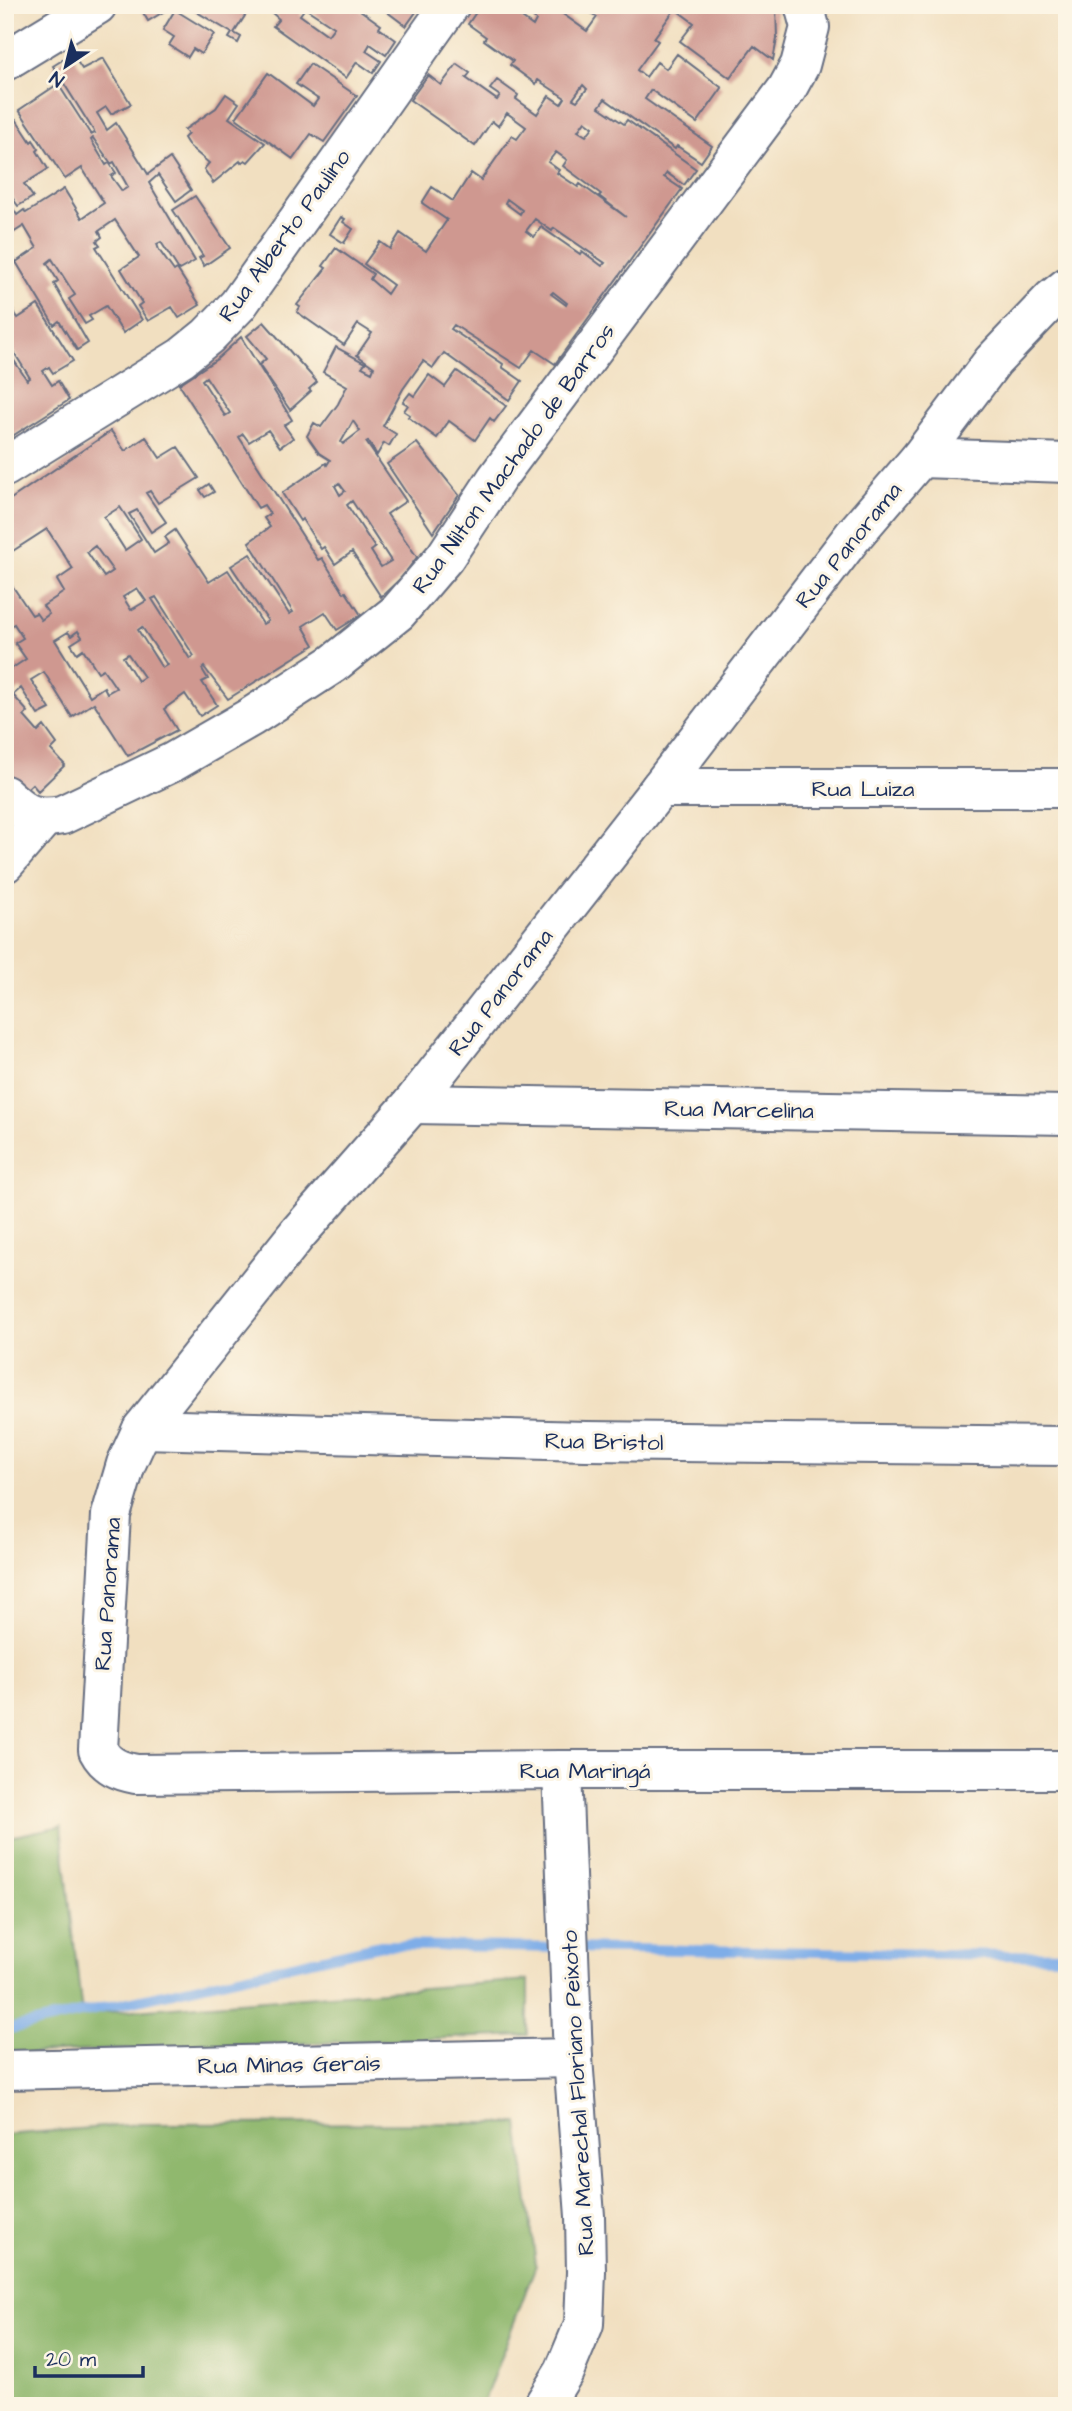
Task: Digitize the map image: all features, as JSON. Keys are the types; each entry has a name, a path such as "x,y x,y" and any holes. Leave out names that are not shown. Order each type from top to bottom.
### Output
{"street":[{"path":"5,61 97,5"},
{"name":"Rua Alberto Paulino","path":"5,467 183,357 238,305 450,5"},
{"name":"Rua Nilton Machado de Barros","path":"44,818 62,815 173,762 251,717 332,664 398,612 445,557 497,478 787,89 800,65 807,16"},
{"name":"Rua Panorama","path":"106,1762 98,1750 111,1515 128,1457 142,1429 299,1232 412,1104 853,536 920,458 993,361 1052,299 1067,287"},
{"path":"920,458 1067,463"},
{"name":"Rua Luiza","path":"660,788 1067,788"},
{"path":"5,795 28,814 44,818 5,863"},
{"name":"Rua Marcelina","path":"412,1104 1067,1115"},
{"name":"Rua Bristol","path":"142,1429 586,1441 1067,1446"},
{"name":"Rua Maringá","path":"106,1762 122,1772 136,1774 562,1770 1067,1770"},
{"name":"Rua Marechal Floriano Peixoto","path":"543,2406 564,2372 584,2324 586,2272 585,2216 573,2058 562,1770"},
{"name":"Rua Minas Gerais","path":"5,2070 573,2058"}],"green space":[{"path":"61,1826 82,2014 528,1980 528,2035 5,2054 5,1838"},
{"path":"518,2123 536,2265 482,2406 5,2406 5,2135 141,2124"}],"building":[{"path":"146,5 165,5 168,9 148,21 141,9"},
{"path":"194,5 252,5 234,33 241,37 238,43 229,38 232,33 192,9"},
{"path":"263,5 353,5 381,25 379,28 396,40 386,55 370,44 366,51 381,61 373,73 357,62 346,78 273,26 279,19","holes":["305,8 334,27 328,35 300,15"]},
{"path":"378,5 421,5 406,26"},
{"path":"481,5 504,5 533,26 536,20 515,5 563,5 563,14 587,31 597,17 588,11 592,5 776,5 777,39 773,60 754,46 730,78 680,41 694,23 675,9 654,38 658,41 637,70 646,77 657,62 666,69 677,54 722,88 697,123 651,90 645,99 712,146 701,162 677,146 675,149 605,99 599,107 624,124 627,120 696,169 684,185 667,173 664,177 682,189 555,364 534,350 521,368 454,325 451,329 503,364 502,367 522,381 509,400 444,353 433,368 423,361 403,389 383,426 396,434 389,446 384,443 377,455 368,441 366,442 406,501 387,514 417,557 402,577 381,597 352,552 335,564 324,547 321,549 302,519 300,521 282,493 326,463 327,465 330,460 319,453 307,436 314,423 321,427 347,386 323,372 336,347 365,363 362,367 372,372 374,367 357,355 372,333 358,324 344,345 297,312 300,307 297,305 326,268 323,266 336,248 373,274 370,279 387,294 393,285 364,264 380,242 390,249 400,233 426,251 447,220 422,203 432,187 453,201 471,173 481,180 512,136 517,139 526,127 507,113 498,126 492,121 475,146 410,100 428,75 441,85 457,64 470,73 466,78 497,100 500,96 490,89 497,80 518,95 516,99 537,114 549,96 561,104 565,98 538,80 536,84 510,65 513,61 484,40 486,37 468,24","holes":["583,85 587,89 577,101 573,99","585,121 593,127 586,136 578,131","556,152 567,160 563,166 601,194 599,196 626,217 580,184 578,187 557,173 559,170 548,162","507,199 522,210 520,214 505,203","535,219 552,231 554,228 605,263 602,266 582,251 580,254 541,227 534,237 526,231","553,292 567,303 566,305 551,294","353,421 360,431 343,444 341,442","339,483 345,491 340,495 335,486","352,501 391,561 381,567 371,551 375,548 347,505"]},
{"path":"175,10 214,34 201,54 193,49 188,57 169,45 174,37 163,30"},
{"path":"72,54 82,69 103,58 131,104 111,114 106,107 97,113 107,130 116,123 148,174 170,158 191,190 176,201 158,175 149,183 195,261 179,270 161,242 157,244 200,305 179,318 172,307 148,321 138,306 142,303 121,269 139,257 115,220 99,231 102,237 97,241 100,245 96,247 142,320 123,333 106,306 89,316 92,320 85,324 69,299 75,295 52,259 47,263 58,281 54,284 88,343 77,350 59,321 54,325 16,262 37,248 24,226 5,238 5,196 17,215 24,210 26,213 64,189 82,218 104,203 82,168 65,179 19,110 58,84 91,135 95,133 53,66","holes":["93,138 110,162 106,165 91,140","114,162 128,187 122,191 111,176 116,173 110,164"]},
{"path":"310,64 357,96 324,142 311,134 293,159 236,118 268,73 313,106 318,99 296,84"},
{"path":"226,94 239,103 229,118 265,143 248,162 240,161 213,183 204,169 209,163 189,146 184,138 188,134 184,130 216,108"},
{"path":"16,119 39,149 37,151 48,169 24,184 33,197 18,206 5,187 5,126"},
{"path":"195,196 230,248 204,266 199,258 203,256 173,210"},
{"path":"341,217 345,219 343,222 353,229 344,243 330,234"},
{"path":"5,242 16,262 5,270"},
{"path":"5,298 18,318 38,305 73,361 53,373 49,367 43,371 52,385 58,381 69,400 6,440 5,347 27,380 30,378 5,338"},
{"path":"264,322 317,382 290,410 259,365 266,359 247,336"},
{"path":"241,337 292,420 284,425 293,438 280,447 268,430 249,442 243,434 239,437 318,560 322,558 361,615 337,630 325,612 303,626 314,645 228,699 204,667 202,669 208,679 202,682 217,705 200,716 185,694 164,709 177,730 128,756 94,703 72,717 44,672 31,680 50,709 38,715 21,688 13,695 28,712 24,716 38,732 44,726 57,744 51,750 65,765 38,791 32,784 21,794 5,774 5,673 26,659 15,643 23,638 14,624 5,630 5,575 32,615 36,613 41,620 49,614 43,606 64,592 57,580 73,569 47,529 5,556 5,503 111,431 125,451 146,437 160,458 178,447 199,478 158,503 150,491 146,493 166,522 151,532 137,510 129,514 154,553 169,543 165,537 175,530 209,582 228,570 263,624 268,621 231,566 250,554 289,614 293,612 249,542 270,527 264,518 270,514 264,505 258,508 179,384 217,359","holes":["206,377 230,413 225,416 202,380","120,507 141,539 125,550 104,517","95,546 113,571 104,577 87,552","137,588 146,601 131,610 123,597","156,597 194,656 190,659 152,599","142,627 167,665 162,668 138,630","78,631 82,637 71,644 77,653 83,649 98,672 103,669 116,688 107,693 104,687 90,696 55,640 68,632 71,636","128,654 144,677 138,681 123,657"]},
{"path":"457,371 506,406 494,422 490,418 475,440 449,421 437,438 408,417 410,415 404,411 408,405 403,402 410,393 414,396 429,375 445,387"},
{"path":"417,443 459,495 433,533 387,464"},
{"path":"209,484 214,492 205,497 200,490"}],"waterway":[{"path":"5,2030 381,1945 1067,1956"}]}
